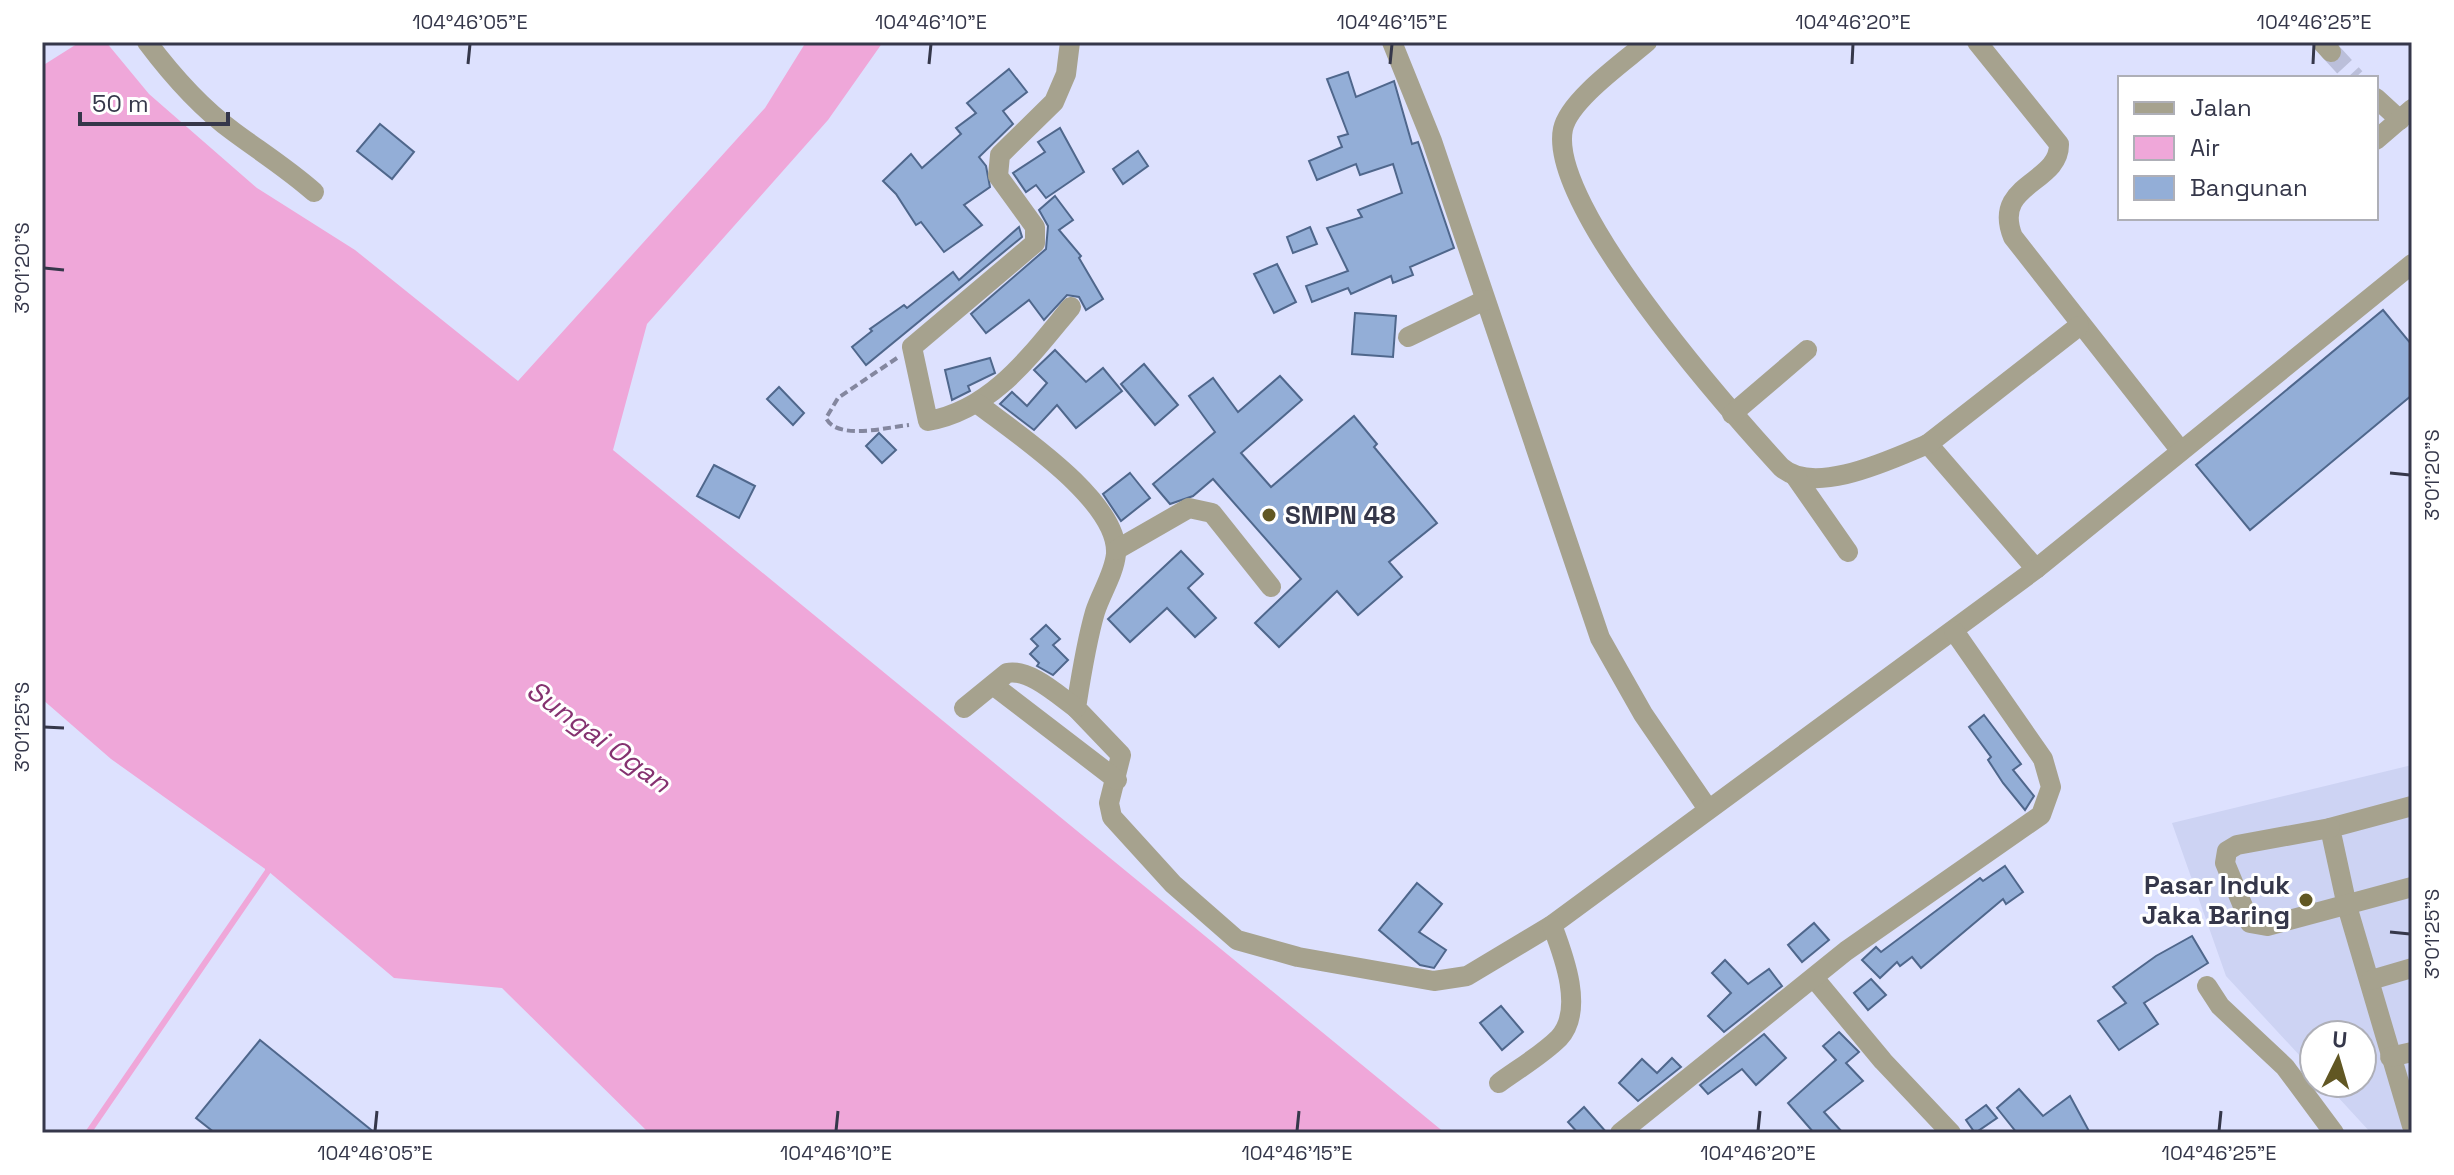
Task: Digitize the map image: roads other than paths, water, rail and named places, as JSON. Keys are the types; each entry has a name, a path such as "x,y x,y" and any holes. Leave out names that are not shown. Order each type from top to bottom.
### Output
{"street":[{"path":"147,42 164,65 231,130 314,192"},
{"path":"1070,42 1066,74 1054,102 1000,155 996,166 998,176 1035,227 1035,243 912,347 928,421 956,415 978,404 1035,350 1071,307"},
{"path":"1392,42 1432,141 1600,638 1643,714 1708,809"},
{"path":"1647,42 1575,107 1563,129 1564,157 1575,188 1607,245 1691,365 1781,467 1795,476 1848,552"},
{"path":"1977,42 2057,138 2059,152 2054,161 2017,195 2008,220 2013,237 2079,326 2181,451"},
{"path":"2378,99 2406,115 2378,138"},
{"path":"964,708 1014,672 1050,690 1076,708 1119,749 1122,761 1109,803 1112,817 1173,884 1224,932 1250,945 1410,979 1434,981 1467,976 1552,925 1954,631 2036,569 2412,264"},
{"path":"1408,337 1485,300"},
{"path":"1795,476 1817,479 1855,471 1928,444 2079,326"},
{"path":"1732,414 1807,350"},
{"path":"978,404 1081,489 1108,524 1116,550 1085,651 1076,708"},
{"path":"1928,444 2036,569"},
{"path":"1116,550 1189,508 1202,509 1212,513 1271,587"},
{"path":"1620,1133 1846,951 2019,833 2046,807 2051,787 2043,759 1954,631"},
{"path":"993,685 1117,780"},
{"path":"2412,806 2330,828 2237,845 2227,851 2225,863 2244,916 2254,925 2267,926 2412,887"},
{"path":"2330,828 2347,906 2412,1126"},
{"path":"1499,1083 1558,1038 1566,1024 1570,985 1552,925"},
{"path":"2371,980 2412,968"},
{"path":"1814,978 1883,1061 1951,1133"},
{"path":"2207,986 2220,1006 2285,1067 2334,1133"},
{"path":"2390,1057 2412,1052"}],"water":[{"name":"Sungai Ogan","path":"80,42 106,42 149,94 257,188 355,250 518,381 765,108 806,42 883,42 828,120 647,324 613,450 1445,1133 649,1133 502,988 394,978 268,871 111,759 42,699 42,66"}],"waterway":[{"path":"88,1133 268,871 268,865"}],"tunnel":[{"path":"2331,52 2353,76"}],"place":[{"name":"SMPN 48","path":"1269,515"},
{"name":"Pasar Induk Jaka Baring","path":"2306,900"}]}
